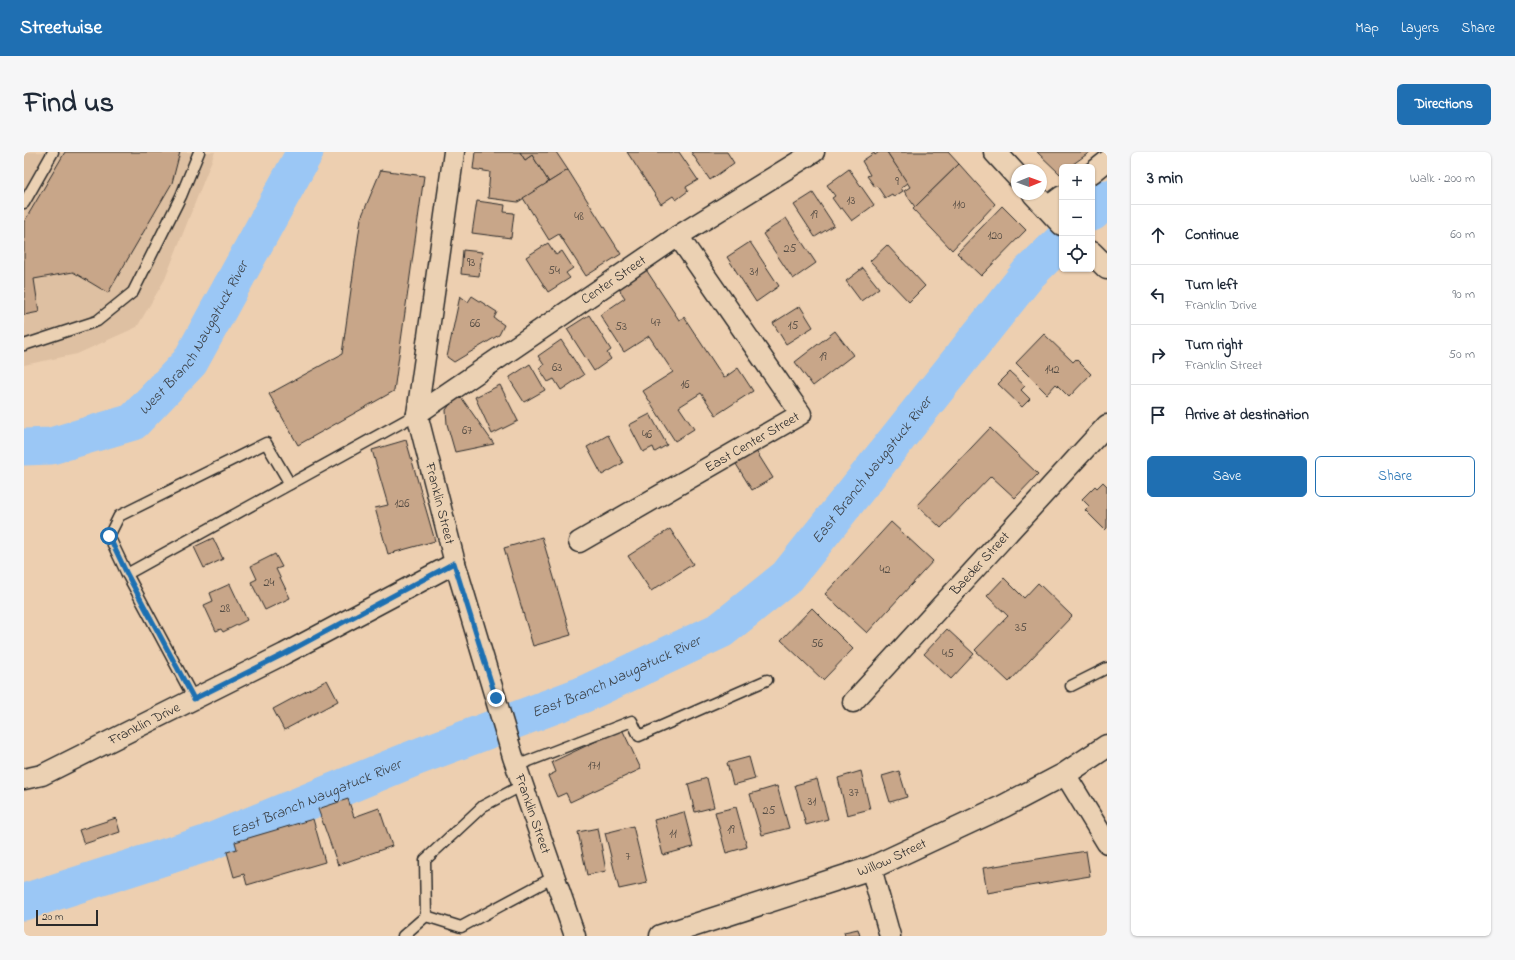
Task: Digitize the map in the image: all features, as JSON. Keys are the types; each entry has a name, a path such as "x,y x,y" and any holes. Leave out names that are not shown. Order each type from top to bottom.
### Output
{"main road":[{"path":"995,152 1011,169"},
{"name":"Willow Street","path":"661,936 870,868 1004,806 1065,774 1107,746"}],"street":[{"name":"Franklin Street","path":"454,152 417,414 454,563 496,698 514,762 575,936"},
{"name":"Center Street","path":"417,414 678,236 801,155"},
{"path":"1095,171 1107,161"},
{"name":"East Center Street","path":"578,542 801,414 678,236"},
{"name":"Baeder Street","path":"853,702 1107,424"},
{"name":"Franklin Drive","path":"24,779 42,775 284,654 454,563"},
{"path":"1065,774 1107,843"},
{"path":"870,868 890,936"}],"lane":[{"path":"24,203 53,152"},
{"path":"24,345 97,321 133,292 181,196 199,152"},
{"path":"127,574 417,414"},
{"path":"194,699 127,574 109,536 119,516 266,443 290,484"},
{"path":"1071,686 1107,668"},
{"path":"514,762 632,721 639,736 767,680"},
{"path":"426,916 425,860 483,806 523,785"},
{"path":"426,916 461,927 554,877"},
{"path":"403,936 426,916"}],"shaded area":[{"path":"24,152 215,152 165,279 137,327 77,354 24,365"}],"building":[{"path":"65,152 180,152 172,183 108,293 73,272 34,279 39,312 24,315 24,222"},
{"path":"475,152 520,152 525,160 532,155 549,182 518,202 488,198 490,172 473,169"},
{"path":"520,152 556,152 568,170 549,182 532,155 525,160"},
{"path":"627,152 679,152 698,180 686,187 688,191 676,200 673,196 661,204"},
{"path":"691,152 727,152 734,163 710,180"},
{"path":"879,152 887,152 908,183 901,188 903,191 894,197 892,194 885,198 877,186 875,187 867,176 870,175 862,161 874,153 875,155"},
{"path":"887,152 948,152 959,164 915,207 904,191 910,187"},
{"path":"1037,152 1090,152 1073,164 1059,164 1059,173"},
{"path":"959,164 995,204 952,250 913,209"},
{"path":"849,169 874,205 852,221 832,198 835,196 827,185"},
{"path":"381,170 424,176 394,391 298,445 269,394 342,354 361,218"},
{"path":"568,170 621,254 586,276 559,234 549,240 523,198"},
{"path":"813,193 834,225 815,237 794,205"},
{"path":"477,201 505,205 504,212 514,213 511,238 472,233"},
{"path":"1002,206 1026,230 981,276 957,253"},
{"path":"786,218 816,263 793,279 763,234"},
{"path":"750,242 779,286 756,302 727,257"},
{"path":"548,243 556,255 562,251 573,268 566,273 570,278 548,292 526,257"},
{"path":"887,245 925,286 909,302 870,261"},
{"path":"463,250 482,252 479,276 461,274"},
{"path":"645,268 679,320 684,317 724,378 738,368 753,391 716,415 701,393 679,407 694,429 675,441 643,391 673,372 649,336 624,352 600,315 625,298 617,286"},
{"path":"863,268 879,288 861,301 846,281"},
{"path":"460,296 468,302 472,296 497,312 494,318 504,325 499,335 454,362 447,357"},
{"path":"800,306 813,327 786,344 773,323"},
{"path":"589,315 611,350 607,353 611,359 594,371 567,329"},
{"path":"835,331 853,355 813,386 795,362"},
{"path":"1044,334 1073,362 1076,359 1091,374 1069,397 1056,384 1047,394 1016,363"},
{"path":"561,340 584,375 561,390 554,379 548,382 539,368 544,365 538,356"},
{"path":"530,364 545,390 524,402 510,380 510,377"},
{"path":"1010,372 1025,386 1021,390 1030,399 1022,407 998,384"},
{"path":"500,385 518,421 492,434 475,397"},
{"path":"461,397 494,444 455,452 447,424 446,410 451,403"},
{"path":"650,414 667,445 655,452 653,447 643,452 629,425"},
{"path":"990,428 1038,474 1015,498 991,476 941,528 917,505"},
{"path":"608,435 623,463 602,475 587,447"},
{"path":"406,440 435,541 388,554 375,508 388,505 372,450"},
{"path":"756,451 773,478 752,490 736,464"},
{"path":"1103,482 1107,486 1107,528 1105,530 1085,510 1089,506 1082,499 1095,486 1097,488"},
{"path":"891,522 933,561 867,633 825,594"},
{"path":"670,529 693,564 651,591 628,556"},
{"path":"542,537 571,635 533,646 504,548"},
{"path":"213,538 223,559 204,568 194,547"},
{"path":"275,554 282,567 276,569 290,598 265,610 251,582 257,579 251,566"},
{"path":"1004,578 1024,598 1038,583 1072,616 1009,682 975,650 1008,616 987,596"},
{"path":"230,584 247,620 223,632 221,629 216,631 204,605 213,601 210,593"},
{"path":"812,608 853,649 823,680 781,640"},
{"path":"947,629 974,654 951,679 924,654"},
{"path":"327,680 338,701 284,730 273,709"},
{"path":"622,729 641,769 570,802 566,793 557,797 548,776 556,772 552,762"},
{"path":"749,757 755,779 733,785 727,763"},
{"path":"861,771 870,809 847,815 838,778"},
{"path":"899,771 907,797 890,802 882,776"},
{"path":"707,778 714,807 695,812 688,784"},
{"path":"817,779 828,819 806,825 795,785"},
{"path":"777,786 789,828 762,835 750,794"},
{"path":"348,799 354,817 379,808 392,846 338,865 318,809"},
{"path":"736,807 747,847 726,853 715,812"},
{"path":"684,812 693,847 663,855 654,820"},
{"path":"116,818 120,832 84,844 79,830"},
{"path":"313,819 325,862 247,885 244,874 234,877 227,852 237,849 235,842"},
{"path":"633,826 647,883 619,889 605,833"},
{"path":"598,828 606,871 587,875 578,832"},
{"path":"1086,851 1090,876 987,893 983,868"},
{"path":"858,929 860,936 845,936 844,932"}],"waterway":[{"name":"West Branch Naugatuck River","path":"24,447 51,446 133,422 190,362 305,152"},
{"name":"East Branch Naugatuck River","path":"1095,210 1107,198"},
{"name":"East Branch Naugatuck River","path":"24,902 205,844 417,757 582,695 721,630 787,577 1029,273 1059,244"}],"route":[{"path":"109,536 127,574 194,699 284,654 454,563 496,698"}]}
